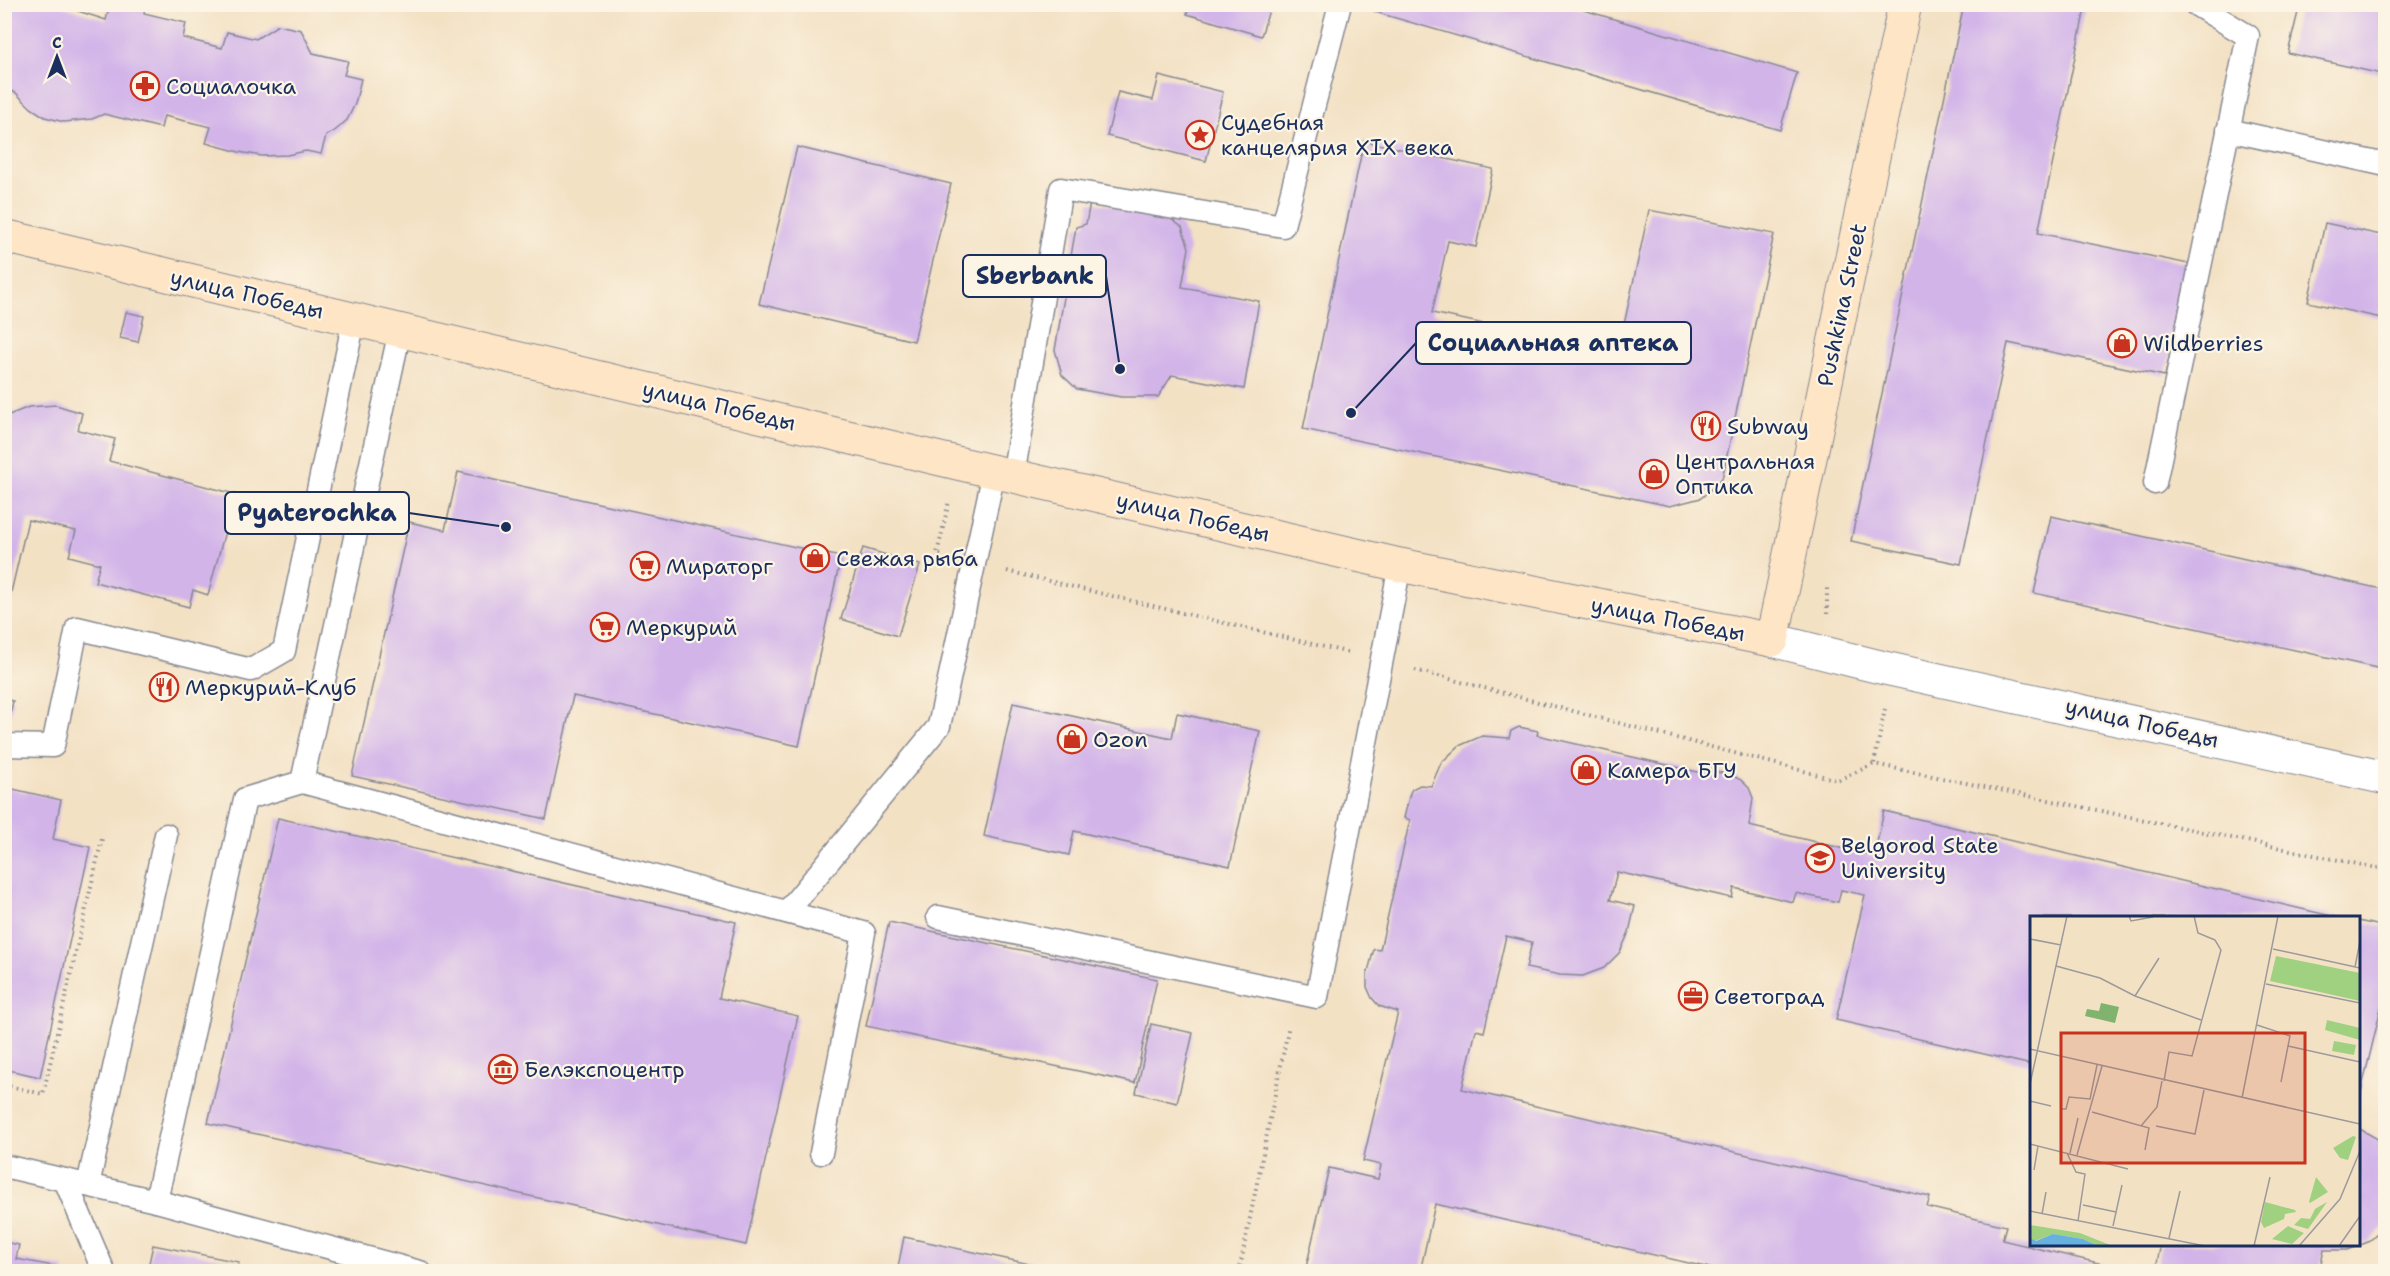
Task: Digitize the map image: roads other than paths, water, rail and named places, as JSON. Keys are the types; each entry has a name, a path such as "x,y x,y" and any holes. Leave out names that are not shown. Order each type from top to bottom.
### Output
{"street":[{"name":"Pushkina Street","path":"1772,640 1905,4"},
{"name":"улица Победы","path":"4,236 1004,474 1400,565 1772,640 1892,669 2385,778"}],"lane":[{"path":"786,912 939,726 1004,474 1061,189 1283,226 1340,4"},
{"path":"2155,483 2247,36 2195,4"},
{"path":"2228,130 2385,165"},
{"path":"4,745 53,746 77,628 251,670 284,651 354,320"},
{"path":"302,782 400,330"},
{"path":"938,917 1317,997 1400,565"},
{"path":"156,1201 245,799 302,782 864,933 821,1153"},
{"path":"88,1185 166,835"},
{"path":"4,1166 156,1201 420,1272"},
{"path":"65,1180 104,1272"}],"place":[{"name":"Социалочка","path":"145,86"},
{"name":"Судебная канцелярия XIX века","path":"1200,135"},
{"name":"Wildberries","path":"2122,343"},
{"name":"Sberbank","path":"1120,369"},
{"name":"Социальная аптека","path":"1351,413"},
{"name":"Subway","path":"1706,426"},
{"name":"Центральная Оптика","path":"1654,474"},
{"name":"Pyaterochka","path":"506,527"},
{"name":"Свежая рыба","path":"815,558"},
{"name":"Мираторг","path":"645,566"},
{"name":"Меркурий","path":"605,627"},
{"name":"Меркурий-Клуб","path":"164,687"},
{"name":"Ozon","path":"1072,739"},
{"name":"Камера БГУ","path":"1586,770"},
{"name":"Belgorod State University","path":"1820,858"},
{"name":"Светоград","path":"1693,996"},
{"name":"Белэкспоцентр","path":"503,1069"}]}
